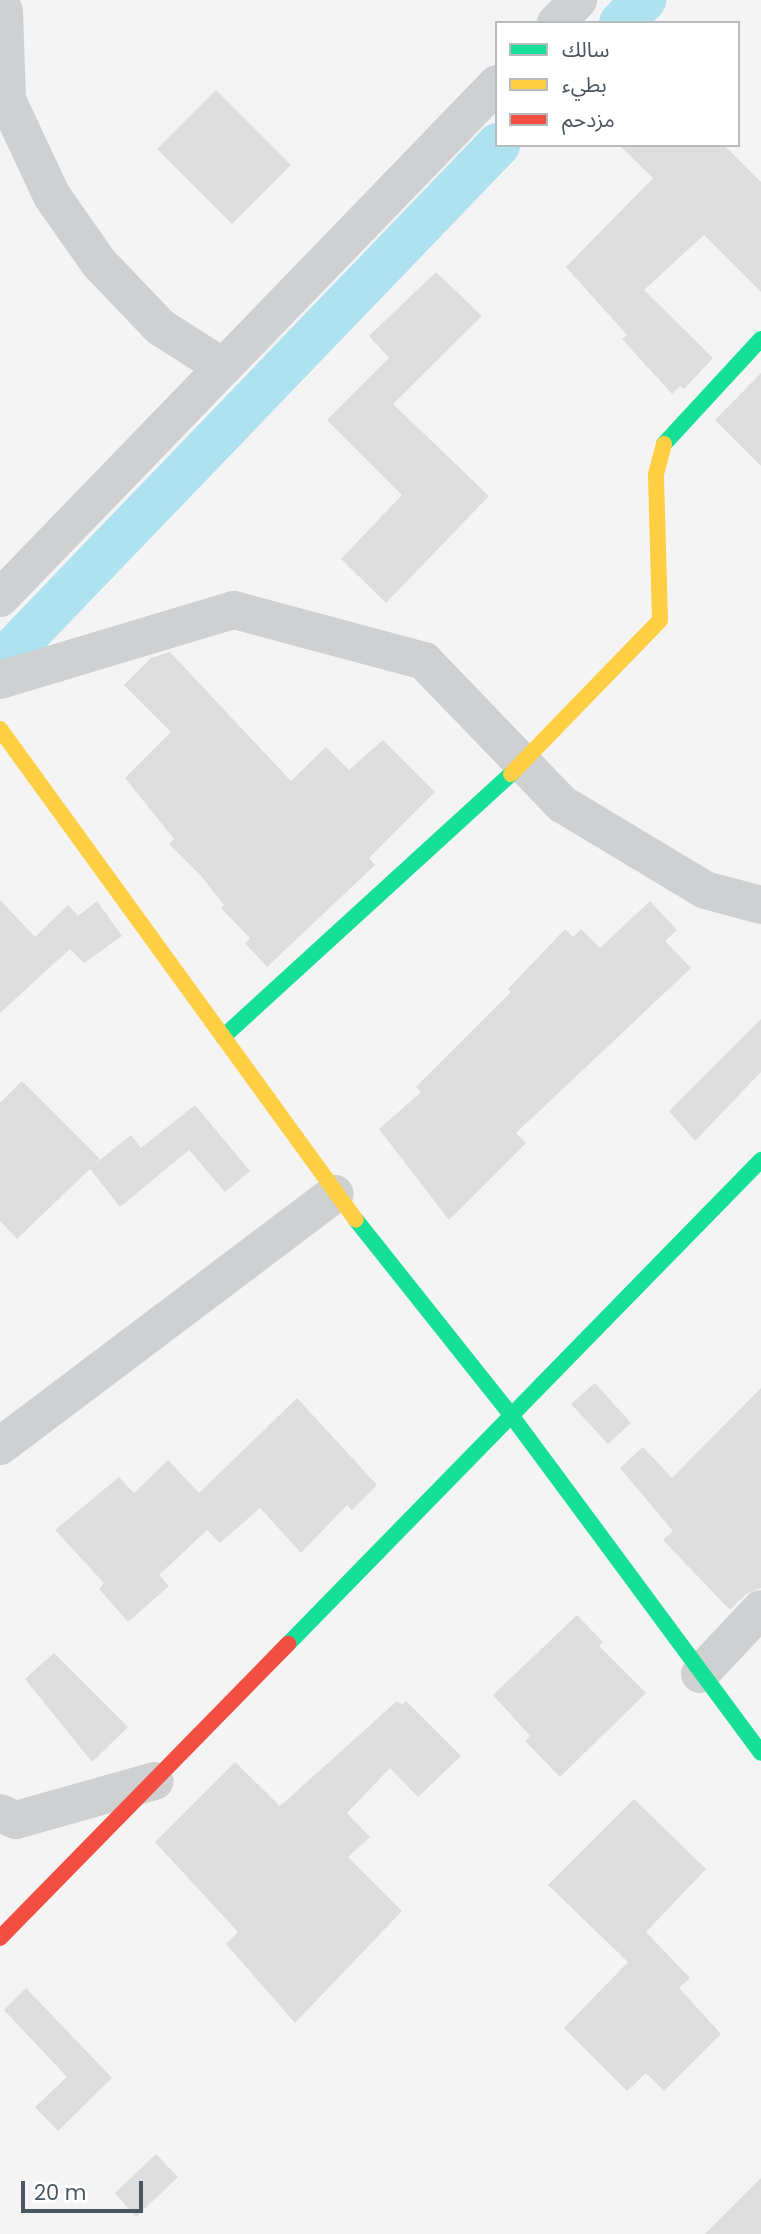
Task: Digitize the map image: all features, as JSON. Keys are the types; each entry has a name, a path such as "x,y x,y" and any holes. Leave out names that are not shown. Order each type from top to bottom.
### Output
{"street":[{"path":"558,21 578,0"},
{"path":"9,8 7,100 52,196 99,263 160,327 223,367"},
{"path":"0,598 495,86"},
{"path":"223,1037 523,763 660,620 656,474 665,442 761,339"},
{"path":"0,680 234,610 424,661 562,804 705,890 761,905"},
{"path":"0,729 335,1194 511,1415 761,1753"},
{"path":"0,1938 761,1160"},
{"path":"0,1446 335,1194"},
{"path":"700,1674 761,1609"},
{"path":"0,1813 16,1820 155,1781"}],"building":[{"path":"216,90 291,165 232,224 157,149"},
{"path":"621,147 726,147 761,182 761,292 704,235 644,290 713,358 684,389 680,386 672,394 622,339 627,335 566,267 653,178"},
{"path":"436,272 482,316 393,404 489,496 386,603 341,559 402,495 327,420 389,358 369,336"},
{"path":"761,373 761,466 715,420"},
{"path":"170,652 291,781 326,747 349,770 383,740 435,792 369,858 375,865 267,967 245,943 250,938 221,908 224,905 201,876 169,844 174,839 125,778 171,732 124,685 151,658"},
{"path":"0,900 35,937 68,905 78,916 97,901 122,936 84,963 70,949 0,1013"},
{"path":"650,901 677,930 665,941 691,968 516,1133 526,1143 449,1220 379,1129 421,1092 416,1087 511,992 508,989 565,929 573,937 581,929 600,948"},
{"path":"761,1019 761,1072 695,1141 669,1111"},
{"path":"22,1081 100,1159 90,1168 131,1135 141,1148 195,1105 250,1171 225,1192 189,1150 120,1207 90,1169 17,1239 0,1221 0,1103"},
{"path":"595,1383 631,1423 608,1444 571,1404"},
{"path":"761,1388 761,1588 746,1594 730,1610 663,1540 673,1531 620,1468 643,1447 672,1478"},
{"path":"297,1398 377,1485 352,1510 347,1505 301,1553 260,1508 220,1543 207,1530 159,1575 169,1586 128,1622 99,1589 104,1583 55,1530 119,1477 134,1493 168,1460 199,1493"},
{"path":"577,1615 603,1642 599,1646 646,1693 560,1777 525,1741 530,1736 493,1695"},
{"path":"54,1653 128,1727 92,1762 25,1679"},
{"path":"397,1701 402,1705 406,1701 461,1756 418,1797 390,1768 347,1813 370,1837 348,1857 402,1911 295,2023 226,1944 238,1932 155,1842 235,1762 280,1806"},
{"path":"634,1799 706,1869 646,1932 690,1978 679,1988 721,2034 664,2091 646,2073 627,2091 564,2028 628,1962 548,1885"},
{"path":"26,1988 112,2078 58,2131 35,2107 67,2077 4,2010"},
{"path":"156,2154 178,2177 136,2217 115,2193"},
{"path":"761,2178 761,2234 705,2234"}],"waterway":[{"path":"623,21 644,0"},
{"path":"0,663 496,147"}],"traffic: fast":[{"path":"664,444 761,339"},
{"path":"223,1037 511,774"},
{"path":"288,1644 761,1160"},
{"path":"356,1220 511,1415 761,1753"}],"traffic: slow":[{"path":"511,774 660,620 656,474 664,444"},
{"path":"0,729 356,1220"}],"traffic: jam":[{"path":"0,1938 288,1644"}]}
